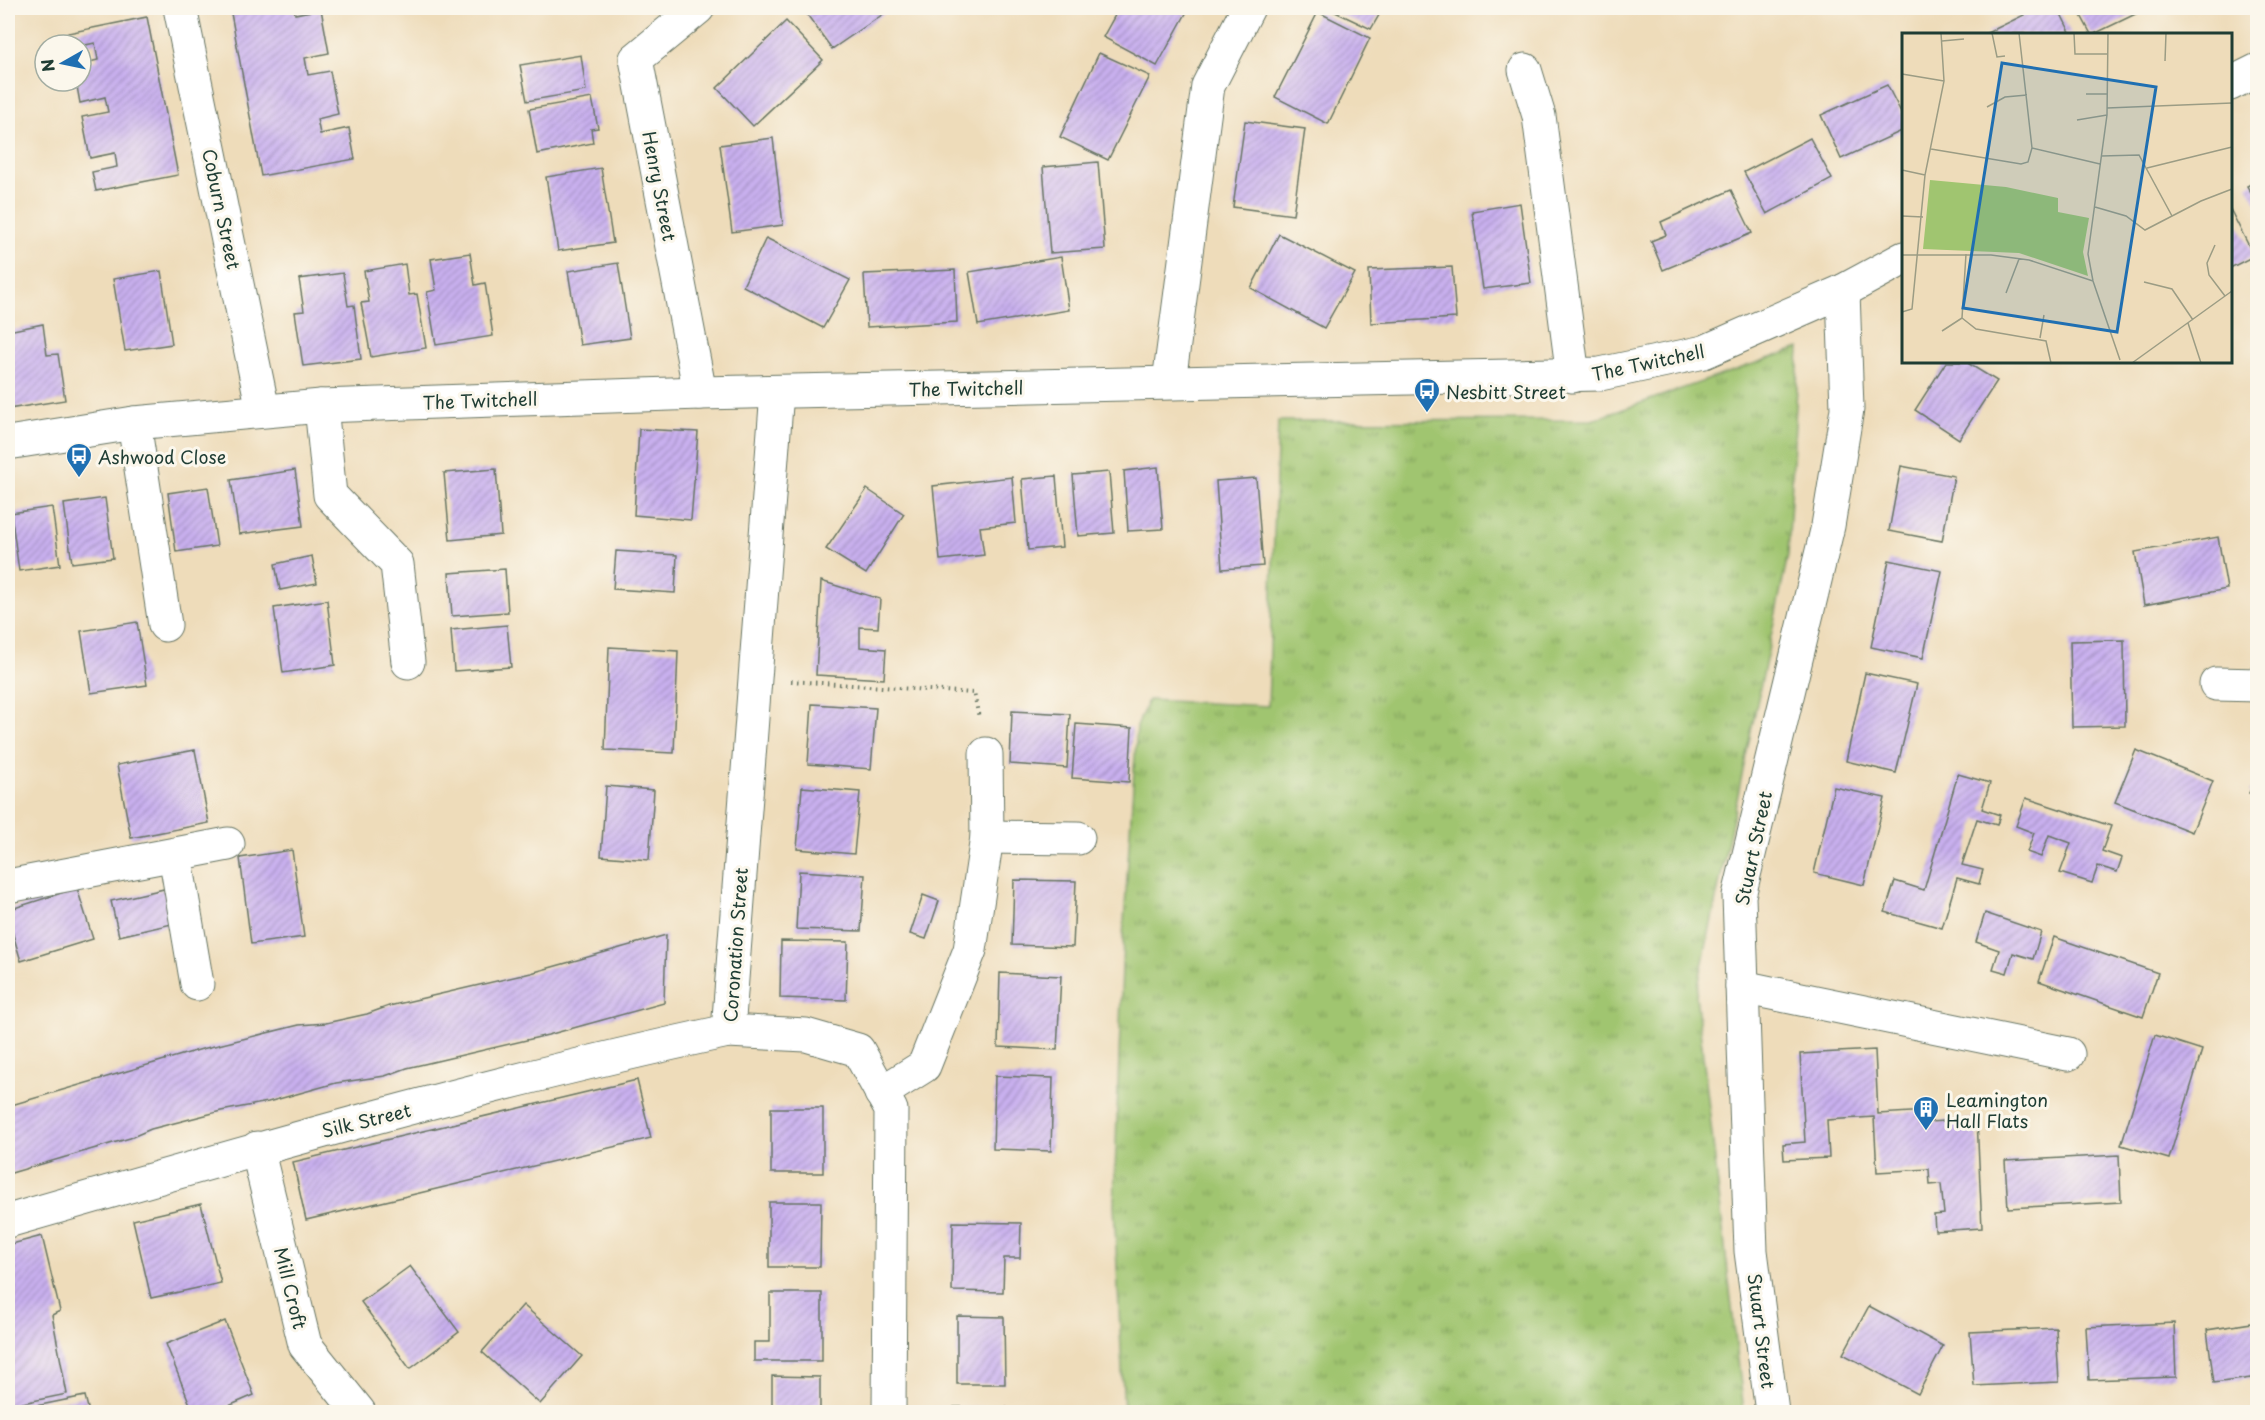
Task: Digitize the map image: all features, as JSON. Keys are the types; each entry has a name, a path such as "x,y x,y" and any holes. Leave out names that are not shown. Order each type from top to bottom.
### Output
{"street":[{"name":"Coburn Street","path":"180,8 263,410"},
{"name":"Henry Street","path":"698,8 636,59 700,393"},
{"path":"1168,382 1208,86 1248,8"},
{"path":"1525,70 1539,116 1573,376"},
{"path":"2232,83 2258,70"},
{"name":"The Twitchell","path":"8,443 134,423 321,406 700,393 1600,374 1704,352 1843,291 1902,259"},
{"name":"Stuart Street","path":"1772,1413 1751,1251 1739,896 1828,526 1847,409 1843,291"},
{"name":"Coronation Street","path":"777,392 728,1031 806,1035 858,1050 891,1110 889,1413"},
{"path":"321,406 330,495 397,564 408,662"},
{"path":"134,423 165,625"},
{"path":"2216,684 2258,685"},
{"path":"881,1093 924,1066 970,950 987,837 986,754"},
{"path":"987,837 1078,838"},
{"path":"8,886 228,844"},
{"path":"175,855 197,984"},
{"path":"1742,987 2068,1054"},
{"name":"Silk Street","path":"8,1221 257,1148 629,1052 728,1031"},
{"name":"Mill Croft","path":"257,1148 305,1345 359,1413"}],"path":[{"path":"755,679 974,693 986,754"}],"green space":[{"path":"1799,348 1788,555 1696,995 1744,1412 1124,1412 1114,1205 1123,937 1137,726 1148,700 1268,706 1278,421 1592,420"}],"building":[{"path":"230,8 294,8 295,14 321,9 329,53 305,58 308,75 330,71 338,114 317,119 320,134 349,128 355,159 261,176"},
{"path":"892,8 832,49 803,9"},
{"path":"1119,8 1189,8 1157,66 1103,37"},
{"path":"1327,8 1383,8 1371,29"},
{"path":"2020,8 2058,8 2070,33 1987,33 2024,15"},
{"path":"2077,8 2148,8 2096,33 2090,33"},
{"path":"1318,12 1370,38 1328,124 1275,97"},
{"path":"147,17 178,175 96,191 92,172 117,167 115,153 90,158 82,117 108,112 105,97 80,103 78,93 93,93 93,61 98,60 95,43 93,43 93,33 68,33"},
{"path":"786,21 823,60 753,126 717,88"},
{"path":"1099,53 1150,76 1108,160 1060,137"},
{"path":"581,55 586,91 527,101 520,65"},
{"path":"1887,85 1902,114 1902,131 1841,159 1821,115"},
{"path":"592,98 598,128 591,129 593,143 537,154 529,109"},
{"path":"1245,121 1305,129 1293,215 1233,207"},
{"path":"773,138 783,225 732,232 720,145"},
{"path":"1810,138 1832,179 1767,214 1744,172"},
{"path":"1098,162 1105,249 1050,253 1043,167"},
{"path":"601,168 613,243 558,251 546,177"},
{"path":"2258,180 2258,206 2247,186"},
{"path":"1731,190 1752,233 1663,270 1651,241 1666,235 1661,222"},
{"path":"1520,203 1531,283 1483,289 1472,211"},
{"path":"2232,213 2254,256 2232,267"},
{"path":"1279,234 1355,273 1324,328 1251,288"},
{"path":"766,238 850,280 823,328 743,286"},
{"path":"470,253 475,285 485,283 493,336 436,345 427,292 436,290 431,259"},
{"path":"1061,257 1069,310 978,325 969,272"},
{"path":"618,263 630,338 580,345 568,271"},
{"path":"405,264 409,295 417,294 426,348 371,357 361,303 369,302 364,271"},
{"path":"1452,267 1456,318 1371,323 1369,270"},
{"path":"955,270 957,322 867,327 864,274"},
{"path":"161,271 172,344 125,351 113,279"},
{"path":"343,273 348,306 354,305 361,359 303,366 295,312 304,311 299,279"},
{"path":"43,324 47,355 58,354 65,400 8,409 8,331"},
{"path":"1945,363 1968,363 1997,381 1959,439 1915,410"},
{"path":"639,429 698,432 691,520 634,515"},
{"path":"1901,466 1954,476 1942,541 1889,531"},
{"path":"1158,467 1163,529 1128,531 1124,471"},
{"path":"496,469 501,535 450,540 444,473"},
{"path":"295,470 303,526 239,534 231,480"},
{"path":"1109,472 1114,533 1078,536 1073,475"},
{"path":"1056,476 1062,547 1028,550 1022,479"},
{"path":"1012,477 1016,523 980,527 984,555 940,560 933,486"},
{"path":"1256,478 1263,566 1222,569 1216,481"},
{"path":"208,487 217,546 176,552 168,493"},
{"path":"867,489 904,514 866,574 826,549"},
{"path":"105,498 113,558 72,563 64,504"},
{"path":"52,507 60,565 19,571 11,513"},
{"path":"2218,537 2227,589 2144,605 2135,552"},
{"path":"616,551 677,555 675,593 613,589"},
{"path":"312,556 317,583 280,590 275,564"},
{"path":"1889,560 1942,571 1923,658 1871,647"},
{"path":"505,569 508,612 452,616 449,573"},
{"path":"821,581 880,599 878,628 860,627 860,647 886,649 884,679 816,675"},
{"path":"327,600 335,665 283,673 274,608"},
{"path":"137,622 147,685 91,693 81,631"},
{"path":"507,625 511,667 454,671 451,630"},
{"path":"2124,640 2125,726 2072,727 2070,641"},
{"path":"609,647 678,651 674,753 605,750"},
{"path":"1865,673 1917,684 1896,773 1846,761"},
{"path":"812,704 876,708 871,769 808,764"},
{"path":"1012,711 1070,714 1067,768 1010,764"},
{"path":"1076,724 1132,728 1129,782 1072,778"},
{"path":"195,750 209,823 131,838 117,765"},
{"path":"2136,750 2213,781 2192,832 2115,802"},
{"path":"1958,774 1990,783 1982,809 2000,815 1997,825 1977,819 1962,865 1983,870 1979,884 1957,878 1942,928 1885,912 1895,881 1924,890"},
{"path":"2258,777 2258,798 2249,793"},
{"path":"606,786 654,790 649,860 601,856"},
{"path":"802,787 860,792 854,854 797,849"},
{"path":"1834,787 1885,798 1864,885 1814,873"},
{"path":"2026,798 2111,826 2102,851 2122,858 2117,872 2098,866 2092,883 2060,873 2071,843 2049,835 2041,857 2027,852 2034,833 2016,826"},
{"path":"292,850 304,937 251,944 240,858"},
{"path":"799,871 865,875 861,931 796,929"},
{"path":"1014,880 1076,881 1073,947 1012,945"},
{"path":"77,888 93,939 21,961 8,918 8,910"},
{"path":"164,889 172,924 119,936 111,901"},
{"path":"923,895 939,901 926,939 910,934"},
{"path":"1985,913 2041,932 2033,959 2013,953 2007,973 1993,969 1999,950 1976,942"},
{"path":"666,935 664,1003 548,1035 407,1068 385,1076 336,1083 268,1102 151,1129 130,1138 8,1174 8,1106 202,1049 299,1025 326,1023 367,1014 389,1006 531,973"},
{"path":"2054,937 2158,973 2143,1017 2039,981"},
{"path":"781,941 848,942 846,1000 780,998"},
{"path":"1000,973 1061,976 1057,1050 998,1047"},
{"path":"2155,1035 2202,1050 2169,1159 2121,1145"},
{"name":"Leamington Hall Flats","path":"1875,1050 1878,1114 1928,1111 1929,1122 1977,1119 1982,1228 1935,1231 1934,1215 1944,1214 1941,1184 1930,1185 1929,1169 1877,1172 1874,1117 1827,1120 1829,1158 1784,1160 1783,1144 1805,1142 1800,1054"},
{"path":"995,1076 1053,1078 1051,1151 993,1149"},
{"path":"637,1080 651,1138 306,1220 293,1162"},
{"path":"771,1108 823,1108 823,1173 771,1173"},
{"path":"2119,1155 2121,1202 2008,1208 2005,1161"},
{"path":"769,1202 821,1202 820,1267 769,1267"},
{"path":"201,1204 221,1283 151,1298 133,1220"},
{"path":"953,1222 1021,1223 1020,1258 1004,1258 1003,1292 952,1291"},
{"path":"42,1236 60,1311 52,1315 67,1394 8,1406 8,1245"},
{"path":"410,1266 459,1332 410,1369 361,1302"},
{"path":"770,1293 822,1293 822,1361 754,1361 754,1342 770,1342"},
{"path":"523,1305 582,1356 540,1404 482,1352"},
{"path":"1869,1306 1943,1346 1918,1394 1843,1354"},
{"path":"957,1316 1004,1317 1005,1384 957,1384"},
{"path":"225,1321 254,1395 215,1412 193,1412 166,1344"},
{"path":"2258,1322 2258,1377 2214,1383 2207,1330"},
{"path":"2174,1323 2176,1377 2089,1380 2086,1327"},
{"path":"2056,1328 2059,1382 1974,1386 1970,1332"},
{"path":"772,1376 820,1377 820,1412 772,1412"},
{"path":"85,1396 89,1412 22,1412 21,1409"},
{"path":"954,1407 1006,1407 1006,1412 953,1412"}],"place":[{"name":"Nesbitt Street","path":"1427,414"},
{"name":"Ashwood Close","path":"79,479"},
{"name":"Leamington Hall Flats","path":"1926,1132"}]}
